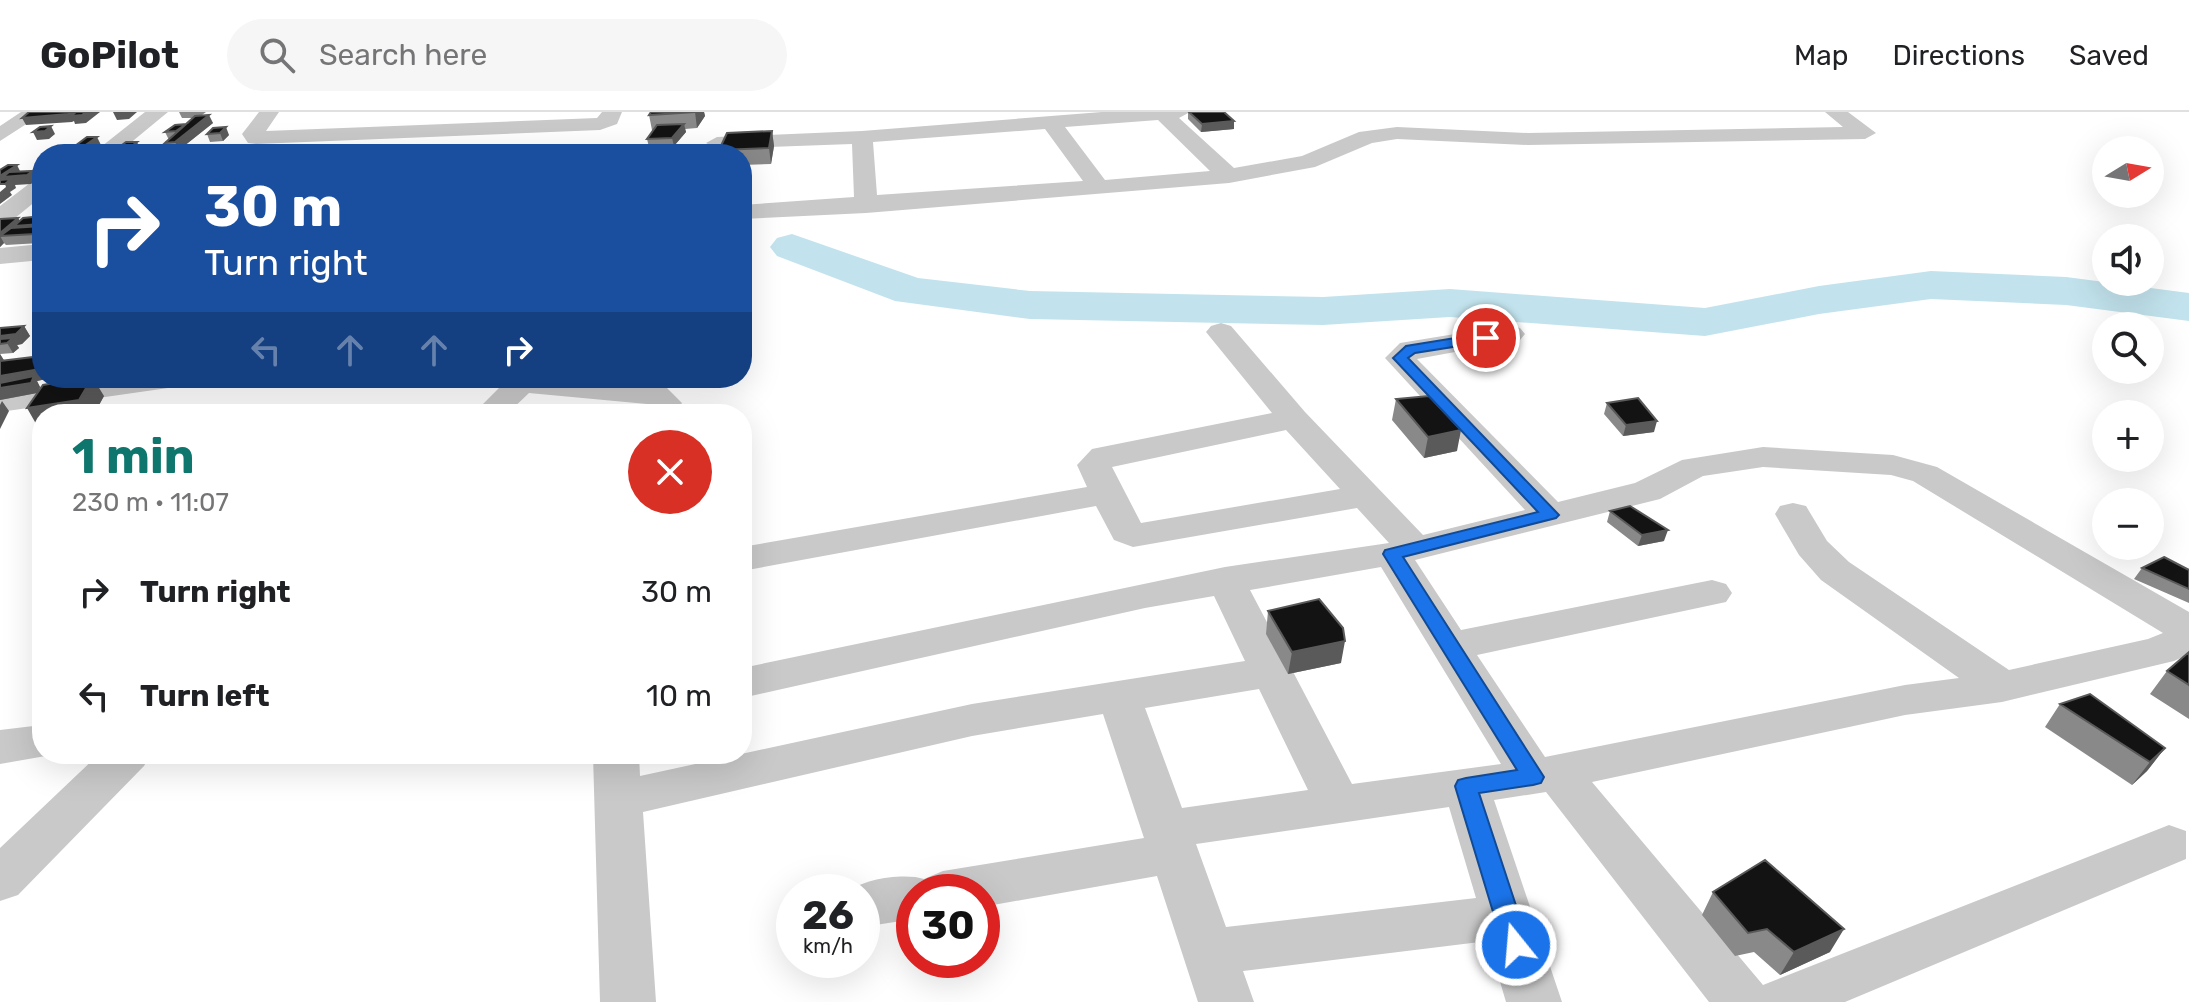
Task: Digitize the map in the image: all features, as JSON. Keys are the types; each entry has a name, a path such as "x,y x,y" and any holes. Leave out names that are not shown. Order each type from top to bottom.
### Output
{"street":[{"path":"0,135 35,112"},
{"path":"116,144 158,112"},
{"path":"269,112 253,134 256,138 387,135 512,120 600,124 610,120 612,112"},
{"path":"387,135 388,112"},
{"path":"1574,112 1599,136"},
{"path":"1740,112 1763,135"},
{"path":"752,212 866,206 1229,176 1307,162 1357,141 1397,133 1504,138 1865,133 1835,112"},
{"path":"752,146 862,137 958,121 1051,123 1168,113 1229,176"},
{"path":"509,144 512,120"},
{"path":"716,144 731,122"},
{"path":"1051,123 1099,187"},
{"path":"862,137 866,206"},
{"path":"0,218 32,193"},
{"path":"0,256 32,253"},
{"path":"1221,332 1294,419 1368,495 1404,551 1451,646 1545,774 1743,1002"},
{"path":"1510,334 1411,349 1400,358 1550,515"},
{"path":"0,402 102,388"},
{"path":"499,404 516,388"},
{"path":"594,388 656,395 665,404"},
{"path":"1294,419 1104,456 1095,460 1094,465 1127,532 1142,536 1368,495"},
{"path":"752,681 1225,579 1404,551 1647,491 1694,467 1763,457 1893,465 1946,485 2189,630"},
{"path":"752,557 1106,494"},
{"path":"1793,514 1812,547 1835,571 2002,687"},
{"path":"1225,579 1339,805"},
{"path":"1451,646 1712,593"},
{"path":"1000,879 1339,805 1545,774 1905,700 2002,687 2159,651 2189,637"},
{"path":"752,755 1272,672"},
{"path":"1119,697 1226,1002"},
{"path":"0,747 32,743"},
{"path":"0,880 118,764"},
{"path":"628,1002 617,776 694,764"},
{"path":"1466,786 1534,1002"},
{"path":"1783,1002 2169,845"},
{"path":"1209,952 1507,917"}],"building":[{"path":"29,112 71,112 22,118"},
{"path":"651,112 695,112 649,115"},
{"path":"1189,112 1224,112 1234,121 1202,124"},
{"path":"209,115 175,142 165,143 195,116"},
{"path":"186,124 176,131 165,132 175,125"},
{"path":"684,124 672,138 647,139 657,125"},
{"path":"51,126 45,131 33,132 40,127"},
{"path":"226,127 220,133 207,134 213,128"},
{"path":"772,131 769,148 752,149 752,144 722,144 727,133"},
{"path":"87,137 97,137 87,144 78,144"},
{"path":"8,165 17,165 0,176 0,170"},
{"path":"32,171 27,175 3,177 9,172"},
{"path":"32,217 32,225 14,226 23,218"},
{"path":"18,218 0,233 0,219"},
{"path":"32,227 32,234 0,236 11,228"},
{"path":"24,326 16,334 0,336 0,328"},
{"path":"13,338 7,343 0,344 0,339"},
{"path":"32,357 32,370 0,376 0,361"},
{"path":"32,376 31,383 0,388 0,383"},
{"path":"41,388 86,388 79,400 32,404 32,407 27,408"},
{"path":"1429,396 1461,430 1428,437 1396,399"},
{"path":"1638,398 1657,421 1626,425 1607,403"},
{"path":"1630,506 1668,530 1642,535 1610,511"},
{"path":"2164,557 2189,570 2189,589 2142,568 2164,560"},
{"path":"1319,599 1343,628 1345,641 1292,652 1268,611"},
{"path":"2189,652 2189,685 2167,671"},
{"path":"2090,694 2165,748 2150,762 2060,704"},
{"path":"1765,860 1844,929 1794,952 1767,929 1748,933 1713,892"}],"waterway":[{"path":"792,247 911,291 1030,305 1323,311 1450,303 1705,322 1819,300 1931,285 2066,291 2189,307"}],"route":[{"path":"1486,338 1411,349 1402,353 1400,358 1550,515 1392,554 1533,777 1466,786 1516,945"}]}
